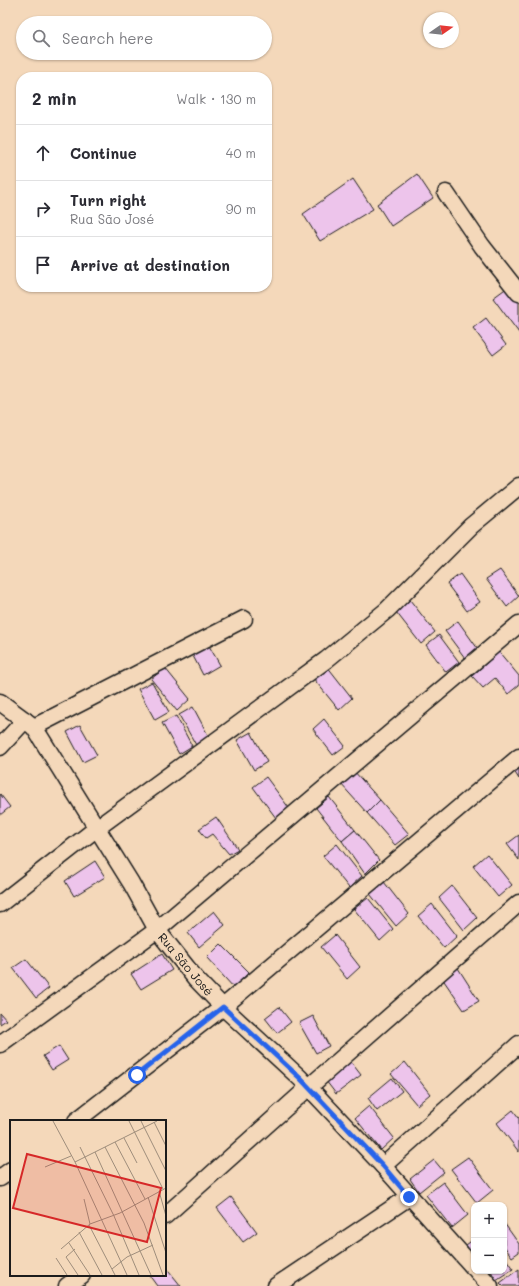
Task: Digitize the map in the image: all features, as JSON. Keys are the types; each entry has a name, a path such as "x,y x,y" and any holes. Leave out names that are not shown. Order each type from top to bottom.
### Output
{"street":[{"path":"446,193 482,246 519,293"},
{"path":"0,904 97,828 332,655 387,610 471,526 519,486"},
{"path":"0,747 29,724 244,619"},
{"path":"0,1044 158,930 519,624"},
{"name":"Rua São José","path":"0,702 29,724 97,828 158,930 196,979 223,1007 308,1087 383,1166 479,1278"},
{"path":"77,1120 223,1007 519,757"},
{"path":"166,1215 308,1087 519,903"},
{"path":"383,1166 519,1044"},
{"path":"0,1178 10,1171"},
{"path":"276,1286 300,1280 409,1197"},
{"path":"67,1286 81,1276"}],"building":[{"path":"417,174 433,198 391,226 377,204"},
{"path":"353,179 373,209 320,241 303,214"},
{"path":"508,287 519,302 519,333 493,298"},
{"path":"486,318 506,345 493,355 473,328"},
{"path":"500,570 519,596 507,607 486,579"},
{"path":"460,574 480,602 467,611 447,584"},
{"path":"410,600 435,632 421,644 396,612"},
{"path":"458,621 478,649 465,658 445,631"},
{"path":"439,635 459,662 446,672 426,645"},
{"path":"208,644 220,665 203,675 192,654"},
{"path":"499,652 519,676 519,685 508,694 495,678 483,688 472,676"},
{"path":"327,666 352,698 339,710 313,678"},
{"path":"165,668 190,699 177,711 151,679"},
{"path":"152,682 169,712 155,720 138,689"},
{"path":"193,707 209,737 196,745 179,715"},
{"path":"176,716 192,746 179,754 162,723"},
{"path":"324,719 345,746 333,755 313,729"},
{"path":"80,725 97,755 83,762 67,732"},
{"path":"251,732 267,762 254,770 237,740"},
{"path":"519,768 519,779 514,771"},
{"path":"353,770 380,800 367,813 340,783"},
{"path":"266,777 289,808 276,818 253,787"},
{"path":"0,794 10,807 0,815"},
{"path":"329,797 355,830 342,841 316,808"},
{"path":"380,800 409,834 395,845 367,813"},
{"path":"216,817 238,849 229,854 212,834 206,838 199,829"},
{"path":"355,830 379,860 365,874 342,841"},
{"path":"519,835 519,860 507,844"},
{"path":"337,844 362,876 349,888 323,856"},
{"path":"487,854 512,885 498,897 473,866"},
{"path":"95,861 105,877 74,896 65,881"},
{"path":"384,882 409,914 396,926 370,894"},
{"path":"452,886 477,918 464,930 439,898"},
{"path":"368,898 393,929 380,941 354,909"},
{"path":"432,904 457,936 444,948 418,916"},
{"path":"214,911 225,925 199,947 188,933"},
{"path":"335,935 360,967 347,979 321,947"},
{"path":"221,944 249,972 234,988 207,958"},
{"path":"162,954 172,970 141,989 131,974"},
{"path":"26,959 49,988 36,998 13,968"},
{"path":"458,968 479,1001 464,1010 442,978"},
{"path":"279,1007 291,1022 277,1033 265,1018"},
{"path":"0,1013 6,1020 0,1024"},
{"path":"313,1016 329,1046 316,1053 299,1023"},
{"path":"59,1046 68,1060 52,1070 43,1056"},
{"path":"351,1062 361,1075 336,1094 326,1081"},
{"path":"405,1062 430,1094 417,1105 391,1074"},
{"path":"392,1078 402,1091 377,1111 368,1098"},
{"path":"369,1106 394,1138 381,1150 355,1118"},
{"path":"513,1110 519,1118 519,1152 497,1123"},
{"path":"468,1157 493,1190 476,1202 451,1169"},
{"path":"434,1160 444,1172 419,1192 410,1179"},
{"path":"443,1182 468,1215 452,1228 426,1195"},
{"path":"231,1197 257,1232 243,1242 217,1208"},
{"path":"507,1227 519,1244 519,1252 512,1257 507,1250"},
{"path":"471,1241 471,1252 466,1245"},
{"path":"507,1260 513,1269 507,1273"},
{"path":"166,1267 181,1286 157,1286 150,1276 166,1276"},
{"path":"519,1269 519,1286 503,1286 500,1283"},
{"path":"493,1274 505,1274 496,1280"}],"route":[{"path":"137,1075 223,1007 300,1078 383,1166 409,1197"}]}
